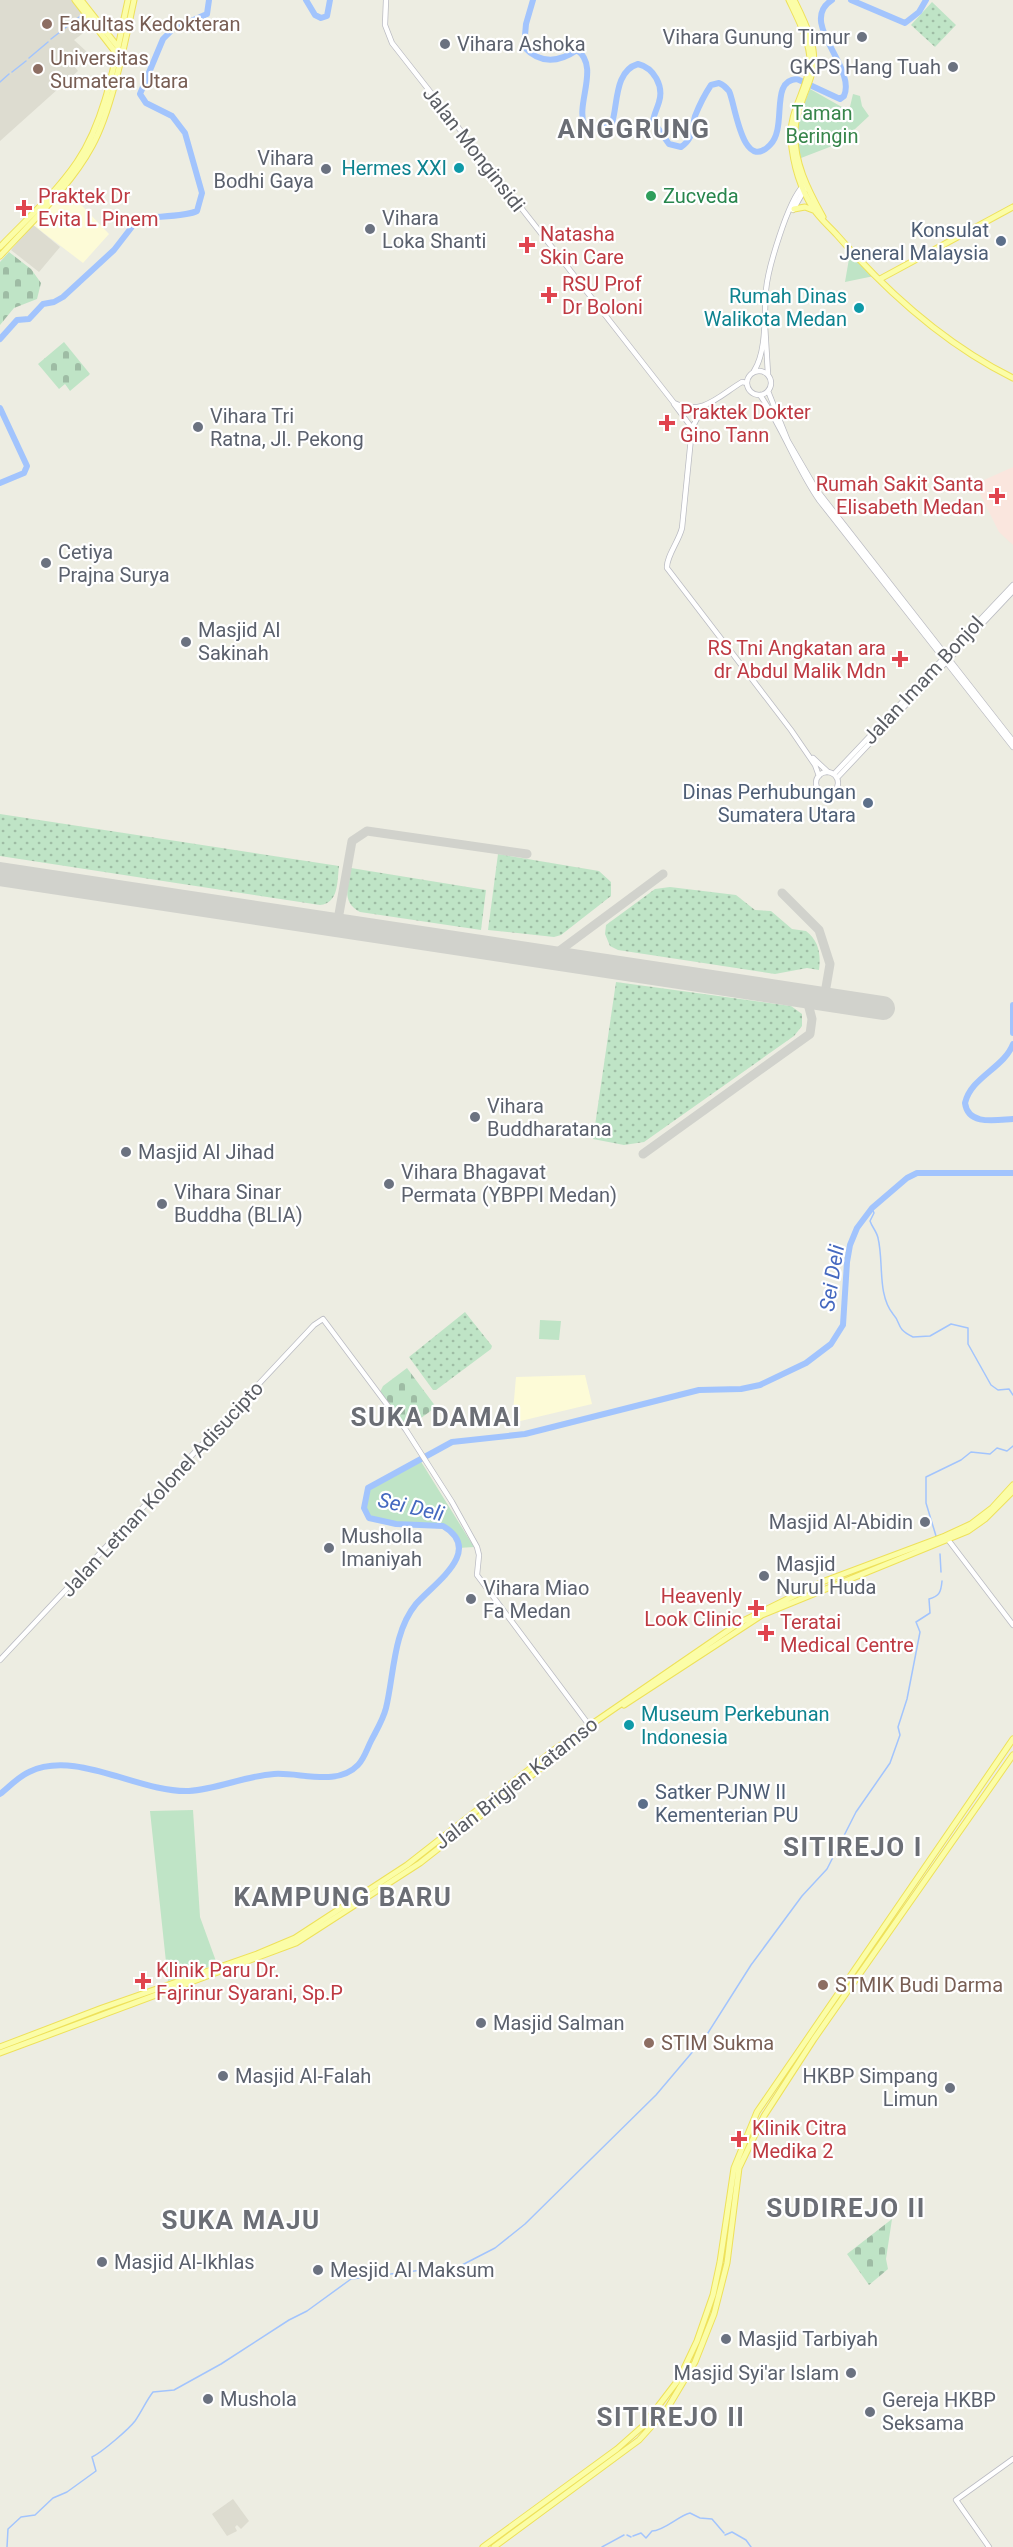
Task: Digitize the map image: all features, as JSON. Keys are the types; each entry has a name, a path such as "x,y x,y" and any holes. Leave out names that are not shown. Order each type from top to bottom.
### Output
{"main road":[{"path":"75,0 107,41 118,51"},
{"path":"81,0 108,33 118,51"},
{"path":"0,256 69,179 93,144 110,101 128,0"},
{"path":"0,247 77,162 97,122 113,62 134,0"},
{"name":"Jalan Monginsidi","path":"386,0 385,25 392,43 692,428"},
{"path":"789,0 809,50 809,75"},
{"path":"794,0 812,47 809,75 791,130 793,150 804,187 815,211"},
{"path":"108,33 121,30"},
{"path":"107,41 113,62"},
{"path":"747,383 761,357 768,277 784,226 792,210 792,202 804,187"},
{"path":"804,187 825,220"},
{"path":"792,210 804,207 815,211 880,279 951,340 1013,378"},
{"path":"880,279 1013,207"},
{"path":"760,395 768,391 772,381 768,374 765,322"},
{"path":"754,371 759,370 768,374"},
{"path":"747,383 742,382 703,407 692,428 682,528 667,566 815,765 819,776 817,788 826,794 837,789 833,775 791,730"},
{"path":"747,383 750,391 760,395 771,411 806,481 1013,747"},
{"path":"768,391 789,441 816,489 945,659 1013,741"},
{"path":"674,403 685,407 703,407"},
{"name":"Jalan Imam Bonjol","path":"833,775 874,735 1013,585"},
{"name":"Jalan Imam Bonjol","path":"987,614 1013,591"},
{"path":"819,776 833,775"},
{"name":"Jalan Letnan Kolonel Adisucipto","path":"0,1660 323,1319 406,1430 477,1546 479,1556 477,1575 590,1725"},
{"name":"Jalan Brigjen Katamso","path":"944,1539 982,1516 1013,1485"},
{"name":"Jalan Brigjen Katamso","path":"0,2053 296,1943 423,1854 590,1725 765,1608 822,1582 934,1543 980,1523 1013,1491"},
{"path":"944,1539 1013,1625"},
{"name":"Jalan Brigjen Katamso","path":"350,1906 420,1863 565,1748 680,1665"},
{"path":"483,2547 617,2449 664,2407 681,2376 708,2311 720,2262 734,2168 757,2112 1013,1740"},
{"path":"494,2547 634,2444 664,2407 695,2362 714,2314 727,2264 739,2168 761,2121 808,2048 1013,1755"},
{"name":"Jalan Brigjen Katamso","path":"0,2048 102,2008 247,1961"},
{"path":"989,2547 956,2500 1013,2459"}],"shaded area":[{"name":"Universitas Sumatera Utara","path":"0,0 73,0 87,16 86,23 90,28 74,40 87,52 75,67 78,71 0,141"},
{"path":"64,187 109,234 83,263 32,224"},
{"path":"32,224 60,247 39,272 11,250"},
{"name":"Rumah Sakit Santa Elisabeth Medan","path":"1013,467 1013,545 999,532 975,484"},
{"path":"585,1375 592,1404 512,1423 516,1377"},
{"path":"233,2499 249,2521 241,2529 237,2525 235,2527 237,2531 227,2536 212,2514"}],"green space":[{"path":"932,2 956,25 935,47 911,25"},
{"name":"Taman Beringin","path":"810,89 849,111 853,94 860,96 862,106 869,116 840,143 801,158 798,140 799,123"},
{"path":"9,252 31,269 41,283 37,299 14,308 0,325 0,262"},
{"path":"850,253 874,276 845,282"},
{"path":"64,342 90,374 70,391 65,384 59,389 38,364"},
{"path":"0,814 339,866 336,891 331,900 320,905 0,856"},
{"path":"498,854 599,871 611,882 611,896 561,935 554,937 488,930"},
{"path":"351,868 486,890 481,930 360,912 354,908 348,898"},
{"path":"670,887 736,895 755,910 771,911 792,929 806,931 814,939 820,959 819,970 807,968 775,974 618,950 610,946 605,934 606,925 655,889"},
{"path":"616,982 791,1006 802,1014 802,1026 794,1036 644,1142 624,1145 593,1139"},
{"path":"465,1312 492,1346 491,1349 433,1390 409,1357"},
{"path":"540,1320 561,1321 559,1340 539,1339"},
{"path":"407,1368 436,1407 413,1424 403,1422 380,1392 383,1386"},
{"path":"420,1460 474,1547 458,1548 453,1536 445,1529 434,1525 380,1521 369,1518 364,1508 368,1488"},
{"path":"193,1810 200,1917 217,1964 168,1981 150,1811"},
{"path":"892,2219 886,2259 888,2269 869,2285 847,2254"}],"waterway":[{"path":"0,339 17,320 29,319 43,304 63,297 114,250 138,219 197,211 202,193 185,133 172,116 146,103 140,94 163,39 173,29 207,14 209,0"},
{"path":"306,0 315,15 321,18 327,16 330,0"},
{"path":"533,0 526,24 524,47 530,53 543,59 556,59 577,50 584,57 587,65 582,115 584,124 598,128 612,123 621,81 630,68 638,64 649,69 659,84 660,96 653,121 669,144 681,147 688,140 704,96 711,85 719,83 729,91 746,144 753,150 760,151 770,145 775,137 781,96 789,81 797,79 840,99 844,96 846,84 843,72 824,32 821,20 823,9 832,0"},
{"path":"851,0 905,23 919,12 926,0"},
{"path":"51,39 83,14"},
{"path":"29,58 48,42"},
{"path":"12,72 26,61"},
{"path":"0,82 9,74"},
{"path":"0,408 27,466 24,473 0,483"},
{"name":"Sei Deli","path":"1013,1005 1013,1033"},
{"name":"Sei Deli","path":"1013,1044 1003,1060 974,1086 965,1103 967,1110 977,1118 984,1120 1013,1119"},
{"name":"Sei Deli","path":"0,1794 25,1774 47,1766 87,1768 150,1786 189,1791 263,1775 329,1777 349,1772 362,1760 383,1717 395,1654 408,1615 452,1567 459,1546 455,1536 443,1526 396,1524 369,1518 364,1508 368,1488 452,1442 525,1434 699,1390 741,1389 760,1385 806,1363 831,1344 843,1325 850,1245 857,1228 872,1208 907,1178 917,1173 1013,1173"},
{"path":"872,1208 874,1213 870,1221 877,1234 880,1247 885,1297 901,1328 913,1337 930,1336 951,1324 968,1328 968,1344 991,1385 998,1390 1009,1389 1013,1395"},
{"path":"936,1536 926,1503 926,1477 961,1460 971,1452 990,1454 997,1448 1007,1451 1013,1446"},
{"path":"940,1554 941,1572"},
{"path":"7,2547 8,2529 21,2517 35,2515 53,2498 67,2492 96,2471 92,2457 132,2425 153,2392 174,2390 221,2364 307,2311 351,2279 462,2265 495,2248 525,2224 656,2095 706,2036 751,1965 802,1896 827,1869 856,1812 890,1763 900,1735 898,1727 907,1699 920,1632 916,1622 930,1613 929,1599 939,1593 942,1581"},
{"path":"633,2536 641,2533 646,2538 652,2531 661,2529 690,2513 700,2518 712,2519 724,2533"},
{"path":"725,2535 732,2532 746,2540 751,2547"},
{"path":"602,2547 624,2535"},
{"path":"627,2535 631,2537"}],"taxiway":[{"path":"339,914 352,841 367,831 527,854"},
{"path":"551,957 663,874"},
{"path":"782,893 819,930 830,964 824,999"},
{"path":"643,1154 810,1034 812,1019 806,996"}],"runway":[{"path":"0,874 883,1008"}],"place":[{"name":"Fakultas Kedokteran","path":"47,24"},
{"name":"Vihara Gunung Timur","path":"862,37"},
{"name":"Vihara Ashoka","path":"445,44"},
{"name":"GKPS Hang Tuah","path":"953,67"},
{"name":"Universitas Sumatera Utara","path":"38,69"},
{"name":"Hermes XXI","path":"459,168"},
{"name":"Vihara Bodhi Gaya","path":"326,169"},
{"name":"Zucveda","path":"651,196"},
{"name":"Praktek Dr Evita L Pinem","path":"24,208"},
{"name":"Vihara Loka Shanti","path":"370,229"},
{"name":"Konsulat Jeneral Malaysia","path":"1001,241"},
{"name":"Natasha Skin Care","path":"527,245"},
{"name":"RSU Prof Dr Boloni","path":"549,295"},
{"name":"Rumah Dinas Walikota Medan","path":"859,308"},
{"name":"Praktek Dokter Gino Tann","path":"667,423"},
{"name":"Vihara Tri Ratna, Jl. Pekong","path":"198,427"},
{"name":"Rumah Sakit Santa Elisabeth Medan","path":"997,496"},
{"name":"Cetiya Prajna Surya","path":"46,563"},
{"name":"Masjid Al Sakinah","path":"186,642"},
{"name":"RS Tni Angkatan ara dr Abdul Malik Mdn","path":"900,659"},
{"name":"Dinas Perhubungan Sumatera Utara","path":"868,803"},
{"name":"Vihara Buddharatana","path":"475,1117"},
{"name":"Masjid Al Jihad","path":"126,1152"},
{"name":"Vihara Bhagavat Permata (YBPPI Medan)","path":"389,1184"},
{"name":"Vihara Sinar Buddha (BLIA)","path":"162,1204"},
{"name":"Masjid Al-Abidin","path":"925,1522"},
{"name":"Musholla Imaniyah","path":"329,1548"},
{"name":"Masjid Nurul Huda","path":"764,1576"},
{"name":"Vihara Miao Fa Medan","path":"471,1599"},
{"name":"Heavenly Look Clinic","path":"756,1608"},
{"name":"Teratai Medical Centre","path":"766,1633"},
{"name":"Museum Perkebunan Indonesia","path":"629,1725"},
{"name":"Satker PJNW II Kementerian PU","path":"643,1804"},
{"name":"Klinik Paru Dr. Fajrinur Syarani, Sp.P","path":"143,1981"},
{"name":"STMIK Budi Darma","path":"823,1985"},
{"name":"Masjid Salman","path":"481,2023"},
{"name":"STIM Sukma","path":"649,2043"},
{"name":"Masjid Al-Falah","path":"223,2076"},
{"name":"HKBP Simpang Limun","path":"950,2088"},
{"name":"Klinik Citra Medika 2","path":"739,2139"},
{"name":"Masjid Al-Ikhlas","path":"102,2262"},
{"name":"Mesjid Al Maksum","path":"318,2270"},
{"name":"Masjid Tarbiyah","path":"726,2339"},
{"name":"Masjid Syi'ar Islam","path":"851,2373"},
{"name":"Mushola","path":"208,2399"},
{"name":"Gereja HKBP Seksama","path":"870,2412"}],"district":[{"name":"ANGGRUNG","path":"634,129"},
{"name":"SUKA DAMAI","path":"436,1417"},
{"name":"SITIREJO I","path":"853,1847"},
{"name":"KAMPUNG BARU","path":"343,1897"},
{"name":"SUDIREJO II","path":"846,2208"},
{"name":"SUKA MAJU","path":"241,2220"},
{"name":"SITIREJO II","path":"671,2417"}]}
